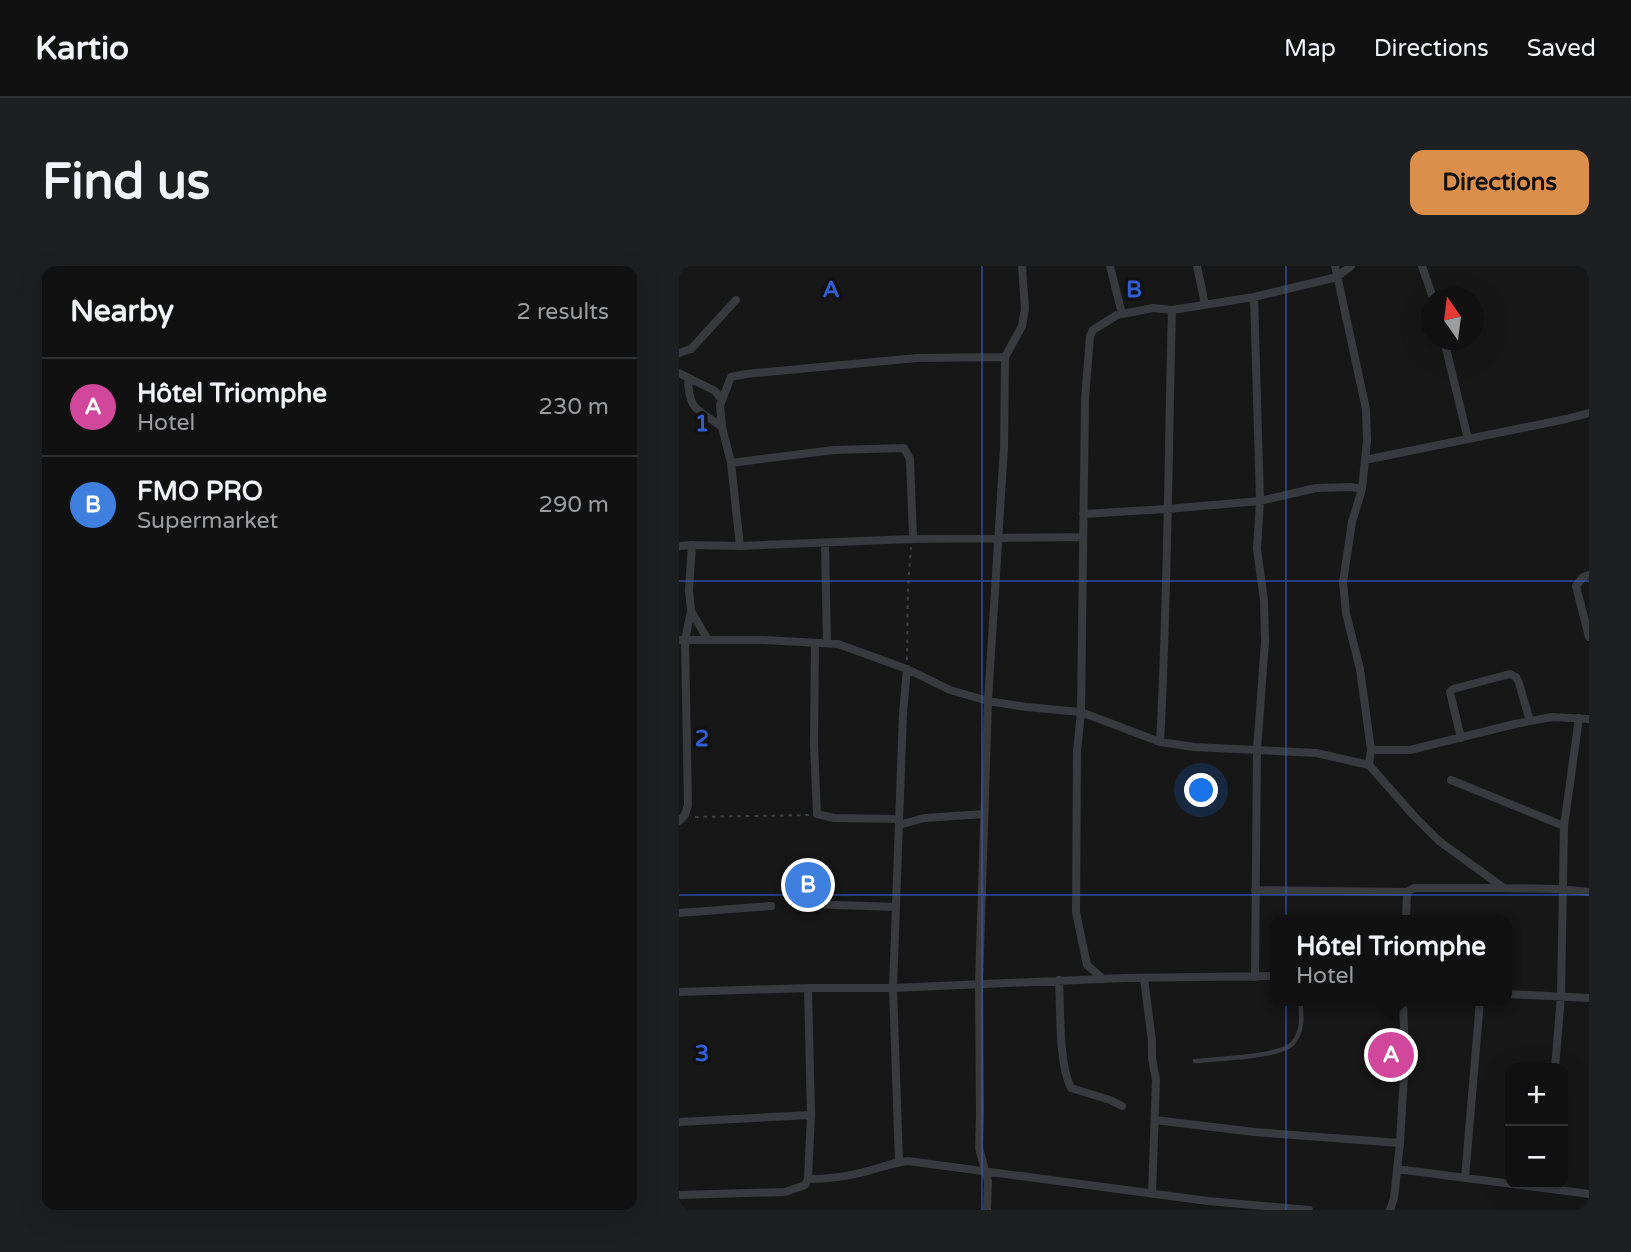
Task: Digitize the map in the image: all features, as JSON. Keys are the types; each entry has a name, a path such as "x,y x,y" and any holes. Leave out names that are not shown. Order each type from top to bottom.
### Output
{"street":[{"path":"987,1210 988,1181 979,1148 979,983 988,701 1004,448 1005,357 1022,326 1025,309 1021,266"},
{"path":"1110,266 1122,314"},
{"path":"1196,266 1205,304"},
{"path":"1335,266 1366,409 1367,441 1362,489 1352,522 1343,582 1346,613 1360,668 1371,750 1369,765"},
{"path":"1103,979 1087,965 1076,912 1085,399 1090,336 1093,330 1118,315 1153,308 1172,310 1254,297 1338,276 1351,266"},
{"path":"1422,266 1429,287"},
{"path":"1254,297 1260,501 1257,549 1264,601 1265,642 1257,750 1255,977"},
{"path":"679,353 691,349 736,300"},
{"path":"1160,742 1166,634 1172,310"},
{"path":"1446,350 1468,439"},
{"path":"740,546 731,463 722,427 720,405 731,377 917,358 1005,357"},
{"path":"679,373 715,391 722,400"},
{"path":"688,379 691,402 701,414 722,427"},
{"path":"1365,460 1589,413"},
{"path":"731,463 834,450 904,448 910,459 912,539"},
{"path":"1083,514 1260,501 1316,488 1362,489"},
{"path":"679,546 1082,537"},
{"path":"825,543 827,643"},
{"path":"681,820 688,805 682,640 691,611 689,590 692,545"},
{"path":"1589,575 1583,577 1576,586 1589,638"},
{"path":"691,611 708,640"},
{"path":"682,640 764,640 838,644 907,669 950,690 988,701 1081,712 1160,742 1193,747 1316,753 1369,765 1439,841 1504,888"},
{"path":"815,643 814,746 817,814 834,818 899,822 984,814"},
{"path":"899,1162 893,988 902,713 907,669"},
{"path":"1461,738 1450,692 1510,674 1520,683 1530,721"},
{"path":"1371,750 1410,750 1552,717 1589,719"},
{"path":"1555,1063 1561,996 1564,826 1579,718"},
{"path":"1451,780 1564,826"},
{"path":"1255,890 1407,892 1414,888 1504,888 1589,892"},
{"path":"1406,915 1407,892"},
{"path":"806,904 896,907"},
{"path":"679,913 771,905"},
{"path":"679,992 1270,976"},
{"path":"1145,978 1156,1080 1151,1194"},
{"path":"1059,980 1065,1077 1070,1088 1122,1106"},
{"path":"679,1195 785,1192 804,1185 808,1179 811,1115 808,988"},
{"path":"1512,994 1589,998"},
{"path":"1389,1210 1394,1198 1400,1143 1405,1057 1403,1006"},
{"path":"1465,1178 1480,1006"},
{"path":"679,1122 811,1115"},
{"path":"1155,1119 1254,1132 1400,1143"},
{"path":"808,1179 832,1179 890,1163 908,1161 1208,1201 1308,1210"},
{"path":"1397,1170 1505,1182"},
{"path":"1561,1189 1589,1194"}],"lane":[{"path":"1195,1060 1276,1053 1292,1045 1303,1022 1301,1006"}],"path":[{"path":"907,669 908,586 912,539"},
{"path":"681,820 817,814"}],"place":[{"name":"FMO PRO","path":"808,885"},
{"name":"Hôtel Triomphe","path":"1391,1055"}]}
